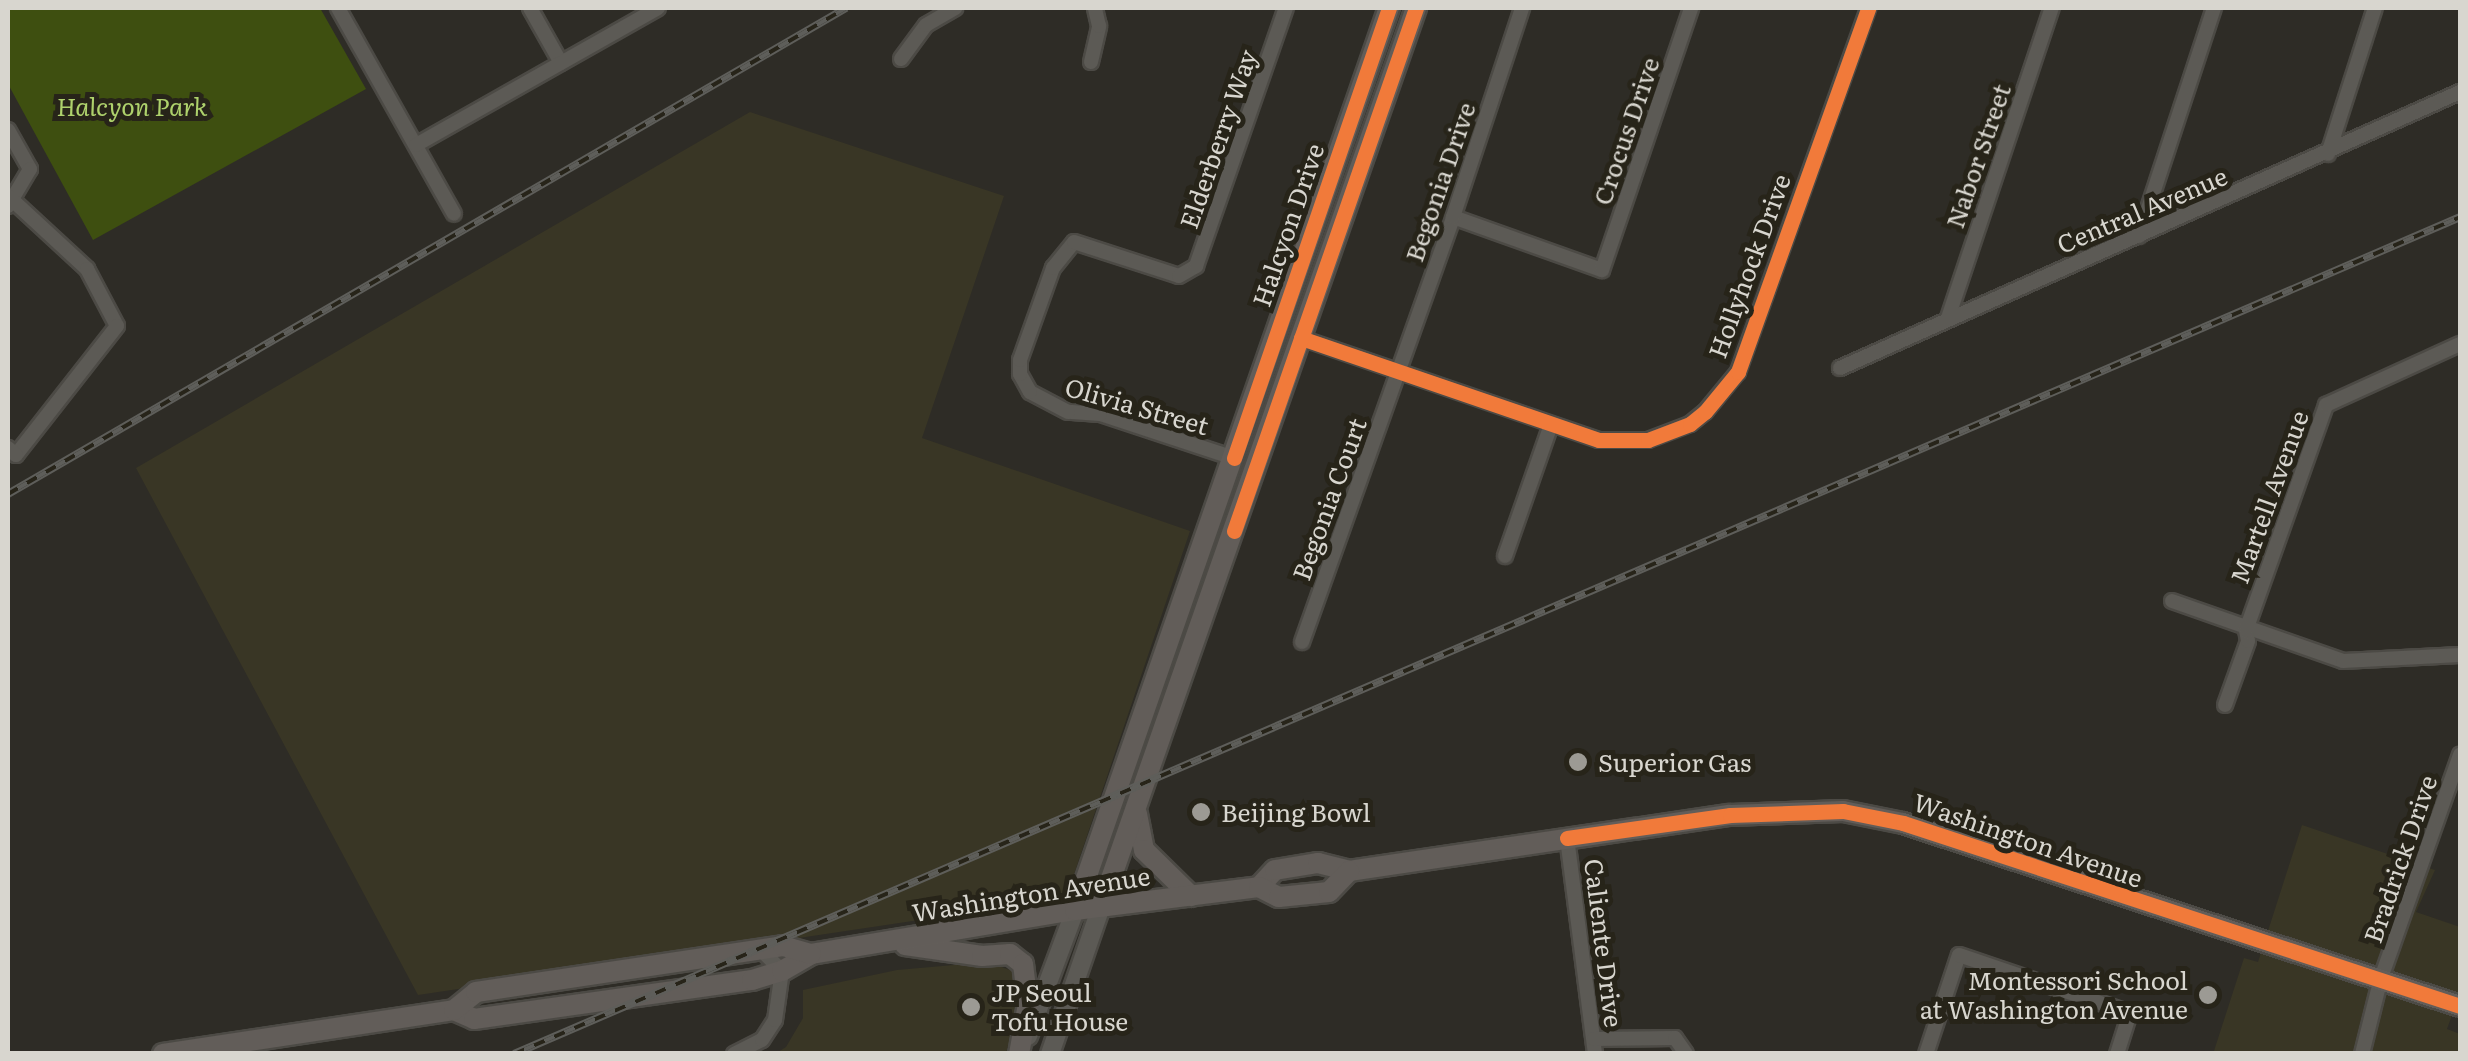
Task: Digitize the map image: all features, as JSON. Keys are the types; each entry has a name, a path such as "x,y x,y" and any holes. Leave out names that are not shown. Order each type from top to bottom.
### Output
{"main road":[{"name":"Halcyon Drive","path":"1075,910 1390,8"},
{"name":"Halcyon Drive","path":"1101,907 1416,8"},
{"path":"1136,809 1144,850 1191,896"},
{"name":"Washington Avenue","path":"1259,887 1275,870 1324,862 1349,871 1730,815 1843,811 1903,823 2460,1006"},
{"name":"Washington Avenue","path":"454,1010 474,1019 752,980 782,971 811,954 1075,910 1259,887 1279,897 1329,892 1349,871"},
{"path":"883,942 982,956 1010,954 1023,964 1028,1004 1020,1054"},
{"name":"Washington Avenue","path":"163,1054 454,1010 476,992 783,946 811,954"}],"street":[{"path":"338,8 454,214"},
{"path":"530,8 561,63"},
{"path":"416,145 658,8"},
{"path":"901,59 910,40 926,25 956,8"},
{"path":"1091,62 1098,26 1095,8"},
{"name":"Elderberry Way","path":"1030,392 1020,374 1020,360 1053,268 1074,242 1179,276 1196,266 1286,8"},
{"name":"Crocus Drive","path":"1453,217 1602,270 1692,8"},
{"name":"Hollyhock Drive","path":"1301,338 1600,440 1648,440 1690,424 1722,394 1748,349 1868,8"},
{"name":"Nabor Street","path":"1948,318 2052,8"},
{"path":"2139,236 2214,8"},
{"path":"2328,154 2375,8"},
{"name":"Begonia Drive","path":"1398,371 1453,217 1516,9"},
{"name":"Central Avenue","path":"1840,368 2460,92"},
{"path":"8,130 30,169 9,200 87,269 117,326 16,455 8,448"},
{"name":"Martell Avenue","path":"2225,705 2248,641 2246,630 2326,405 2460,344"},
{"name":"Begonia Court","path":"1302,642 1398,371"},
{"name":"Olivia Street","path":"1030,392 1068,412 1100,414 1234,458"},
{"path":"1505,556 1550,425"},
{"path":"2172,601 2246,630 2343,660 2460,655"},
{"name":"Bradrick Drive","path":"2362,1054 2381,978 2460,755"},
{"name":"Caliente Drive","path":"1567,838 1594,1046"},
{"path":"1050,1054 1101,907"},
{"path":"1020,1054 1075,910"},
{"path":"734,1054 762,1040 775,1020 782,971 762,950"},
{"path":"1926,1054 1958,955 2130,1013 2117,1054"},
{"path":"1594,1046 1675,1038 1686,1054"}],"shaded area":[{"path":"750,112 1004,196 922,438 1190,531 1066,898 418,995 136,468"},
{"path":"2302,825 2435,870 2416,912 2460,927 2460,993 2447,1029 2460,1034 2460,1053 2213,1054 2244,958 2258,962"},
{"path":"988,962 1015,972 1022,999 1006,1053 775,1054 786,1047 803,1018 803,990 897,970"}],"green space":[{"name":"Halcyon Park","path":"8,8 320,8 366,89 93,240 8,84"}],"railway":[{"path":"8,494 846,8"},
{"path":"514,1054 2460,217"}],"cycle path":[{"path":"1234,458 1389,8"},
{"path":"1234,531 1416,8"},
{"path":"1301,338 1599,440 1648,440 1690,424 1738,372 1868,8"},
{"path":"1567,838 1730,815 1843,811 1903,823 2460,1006"}],"place":[{"name":"Superior Gas","path":"1578,762"},
{"name":"Beijing Bowl","path":"1201,812"},
{"name":"Montessori School at Washington Avenue","path":"2208,995"},
{"name":"JP Seoul Tofu House","path":"971,1007"}]}
